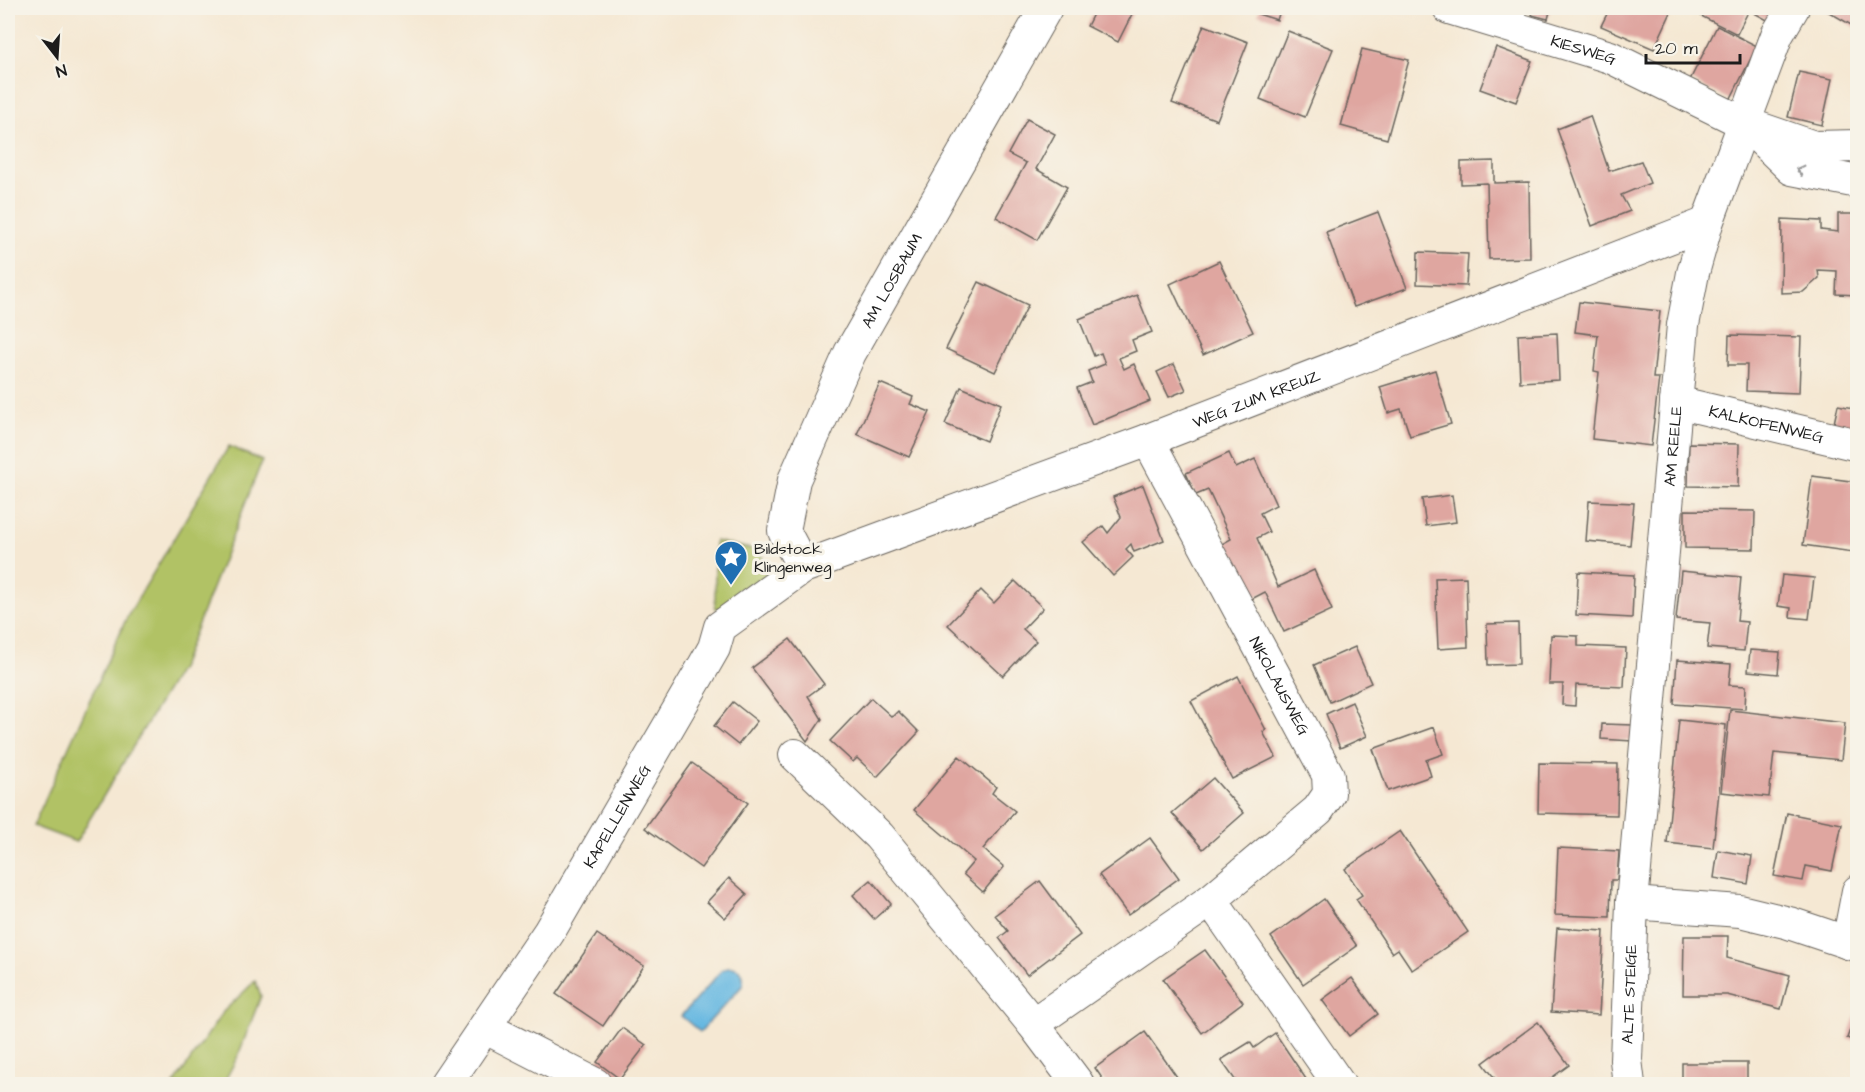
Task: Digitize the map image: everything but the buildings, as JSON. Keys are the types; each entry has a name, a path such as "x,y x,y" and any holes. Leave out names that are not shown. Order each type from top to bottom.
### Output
{"street":[{"name":"AM LOSBAUM","path":"803,567 784,531 794,480 850,353 1046,8"},
{"name":"KIESWEG","path":"1449,8 1610,57 1744,123"},
{"name":"AM REELE","path":"1632,903 1683,325 1707,223 1777,35 1793,8"},
{"path":"1744,123 1814,147 1857,146"},
{"path":"1744,123 1792,169 1857,182"},
{"name":"WEG ZUM KREUZ","path":"803,567 1148,440 1707,223"},
{"name":"KALKOFENWEG","path":"1676,402 1857,445"},
{"name":"NIKOLAUSWEG","path":"1033,1024 1211,900 1318,810 1329,794 1328,775 1148,440"},
{"name":"KAPELLENWEG","path":"446,1084 486,1028 561,912 714,648 720,627 803,567"},
{"path":"795,755 879,836 1033,1024 1078,1084"},
{"path":"1632,903 1740,911 1789,923 1853,944 1857,891"},
{"path":"1211,900 1339,1084"},
{"name":"ALTE STEIGE","path":"1627,1072 1632,903"},
{"path":"486,1028 595,1084"},
{"path":"1606,1084 1627,1072"}],"green space":[{"path":"229,446 262,461 182,665 76,842 33,826 127,617"},
{"path":"715,541 760,551 770,581 731,613 715,608"},
{"path":"255,981 261,996 238,1056 223,1084 174,1084 223,1012"}],"water":[{"path":"728,967 736,968 741,972 742,986 700,1032 681,1016 722,970"}],"place":[{"name":"Bildstock Klingenweg","path":"731,586"}]}
